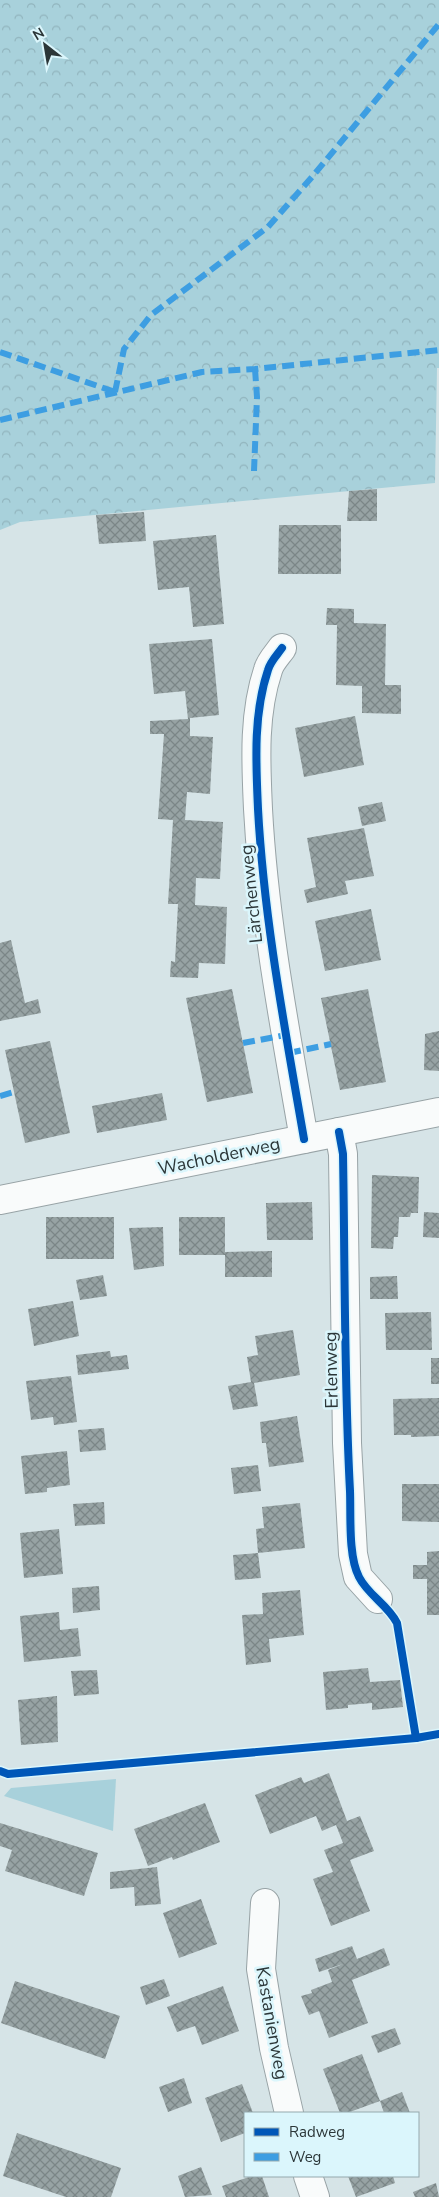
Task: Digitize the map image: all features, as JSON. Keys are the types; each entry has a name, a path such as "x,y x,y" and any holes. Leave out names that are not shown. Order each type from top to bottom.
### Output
{"street":[{"name":"Lärchenweg","path":"282,648 268,668 260,703 256,762 260,857 273,958 304,1139"},
{"name":"Wacholderweg","path":"0,1200 439,1112"},
{"name":"Erlenweg","path":"339,1132 343,1154 347,1443 353,1554 358,1577 378,1599"},
{"name":"Kastanienweg","path":"265,1902 260,1969 274,2048 289,2112"},
{"path":"308,2177 315,2197"}],"green space":[{"path":"0,0 439,0 439,368 437,368 435,483 20,522 0,530"},
{"path":"116,1779 113,1831 4,1796 11,1788"}],"building":[{"path":"377,489 377,521 347,521 349,491"},
{"path":"144,512 146,541 99,544 96,515"},
{"path":"279,525 341,525 341,574 278,574"},
{"path":"216,535 224,624 193,627 189,587 158,590 153,541"},
{"path":"327,608 354,609 354,623 386,624 385,685 401,685 401,714 362,713 362,686 336,685 337,625 326,625"},
{"path":"212,639 219,715 190,718 190,736 213,737 210,794 187,792 185,820 223,822 220,879 196,878 195,905 227,907 225,964 199,963 198,978 170,977 171,961 175,962 178,904 168,904 173,820 158,819 164,734 150,734 150,721 188,719 185,691 154,694 149,644"},
{"path":"355,716 364,765 304,777 295,728"},
{"path":"382,802 386,821 362,826 358,807"},
{"path":"364,828 374,876 345,881 348,894 307,903 304,890 316,887 307,838"},
{"path":"371,909 381,960 325,971 315,921"},
{"path":"11,940 25,1003 38,999 41,1013 0,1021 0,943"},
{"path":"232,989 253,1093 207,1102 186,998"},
{"path":"368,989 386,1082 340,1090 321,998"},
{"path":"439,1031 439,1071 424,1070 425,1034"},
{"path":"50,1041 70,1133 25,1143 5,1050"},
{"path":"162,1093 167,1120 97,1133 92,1106"},
{"path":"372,1175 419,1177 418,1213 411,1213 410,1217 399,1217 398,1237 394,1237 393,1249 371,1248"},
{"path":"312,1202 313,1240 267,1240 266,1203"},
{"path":"424,1212 439,1213 439,1238 423,1237"},
{"path":"46,1217 114,1217 114,1259 46,1259"},
{"path":"179,1217 225,1217 225,1252 272,1251 272,1277 225,1277 225,1255 179,1255"},
{"path":"163,1227 164,1266 134,1270 129,1228"},
{"path":"103,1275 107,1296 80,1300 76,1280"},
{"path":"397,1276 398,1299 370,1299 370,1277"},
{"path":"73,1301 79,1336 34,1346 28,1309"},
{"path":"431,1312 432,1350 386,1350 385,1313"},
{"path":"293,1330 300,1375 254,1383 258,1406 233,1410 228,1386 251,1382 247,1357 258,1355 255,1336"},
{"path":"110,1351 111,1357 127,1355 129,1369 78,1375 76,1355"},
{"path":"431,1358 439,1358 439,1384 431,1384"},
{"path":"71,1376 77,1422 54,1425 53,1417 31,1420 26,1381"},
{"path":"439,1398 439,1436 411,1437 411,1435 394,1435 393,1399"},
{"path":"297,1416 304,1462 269,1467 266,1443 262,1443 260,1422"},
{"path":"104,1428 106,1450 80,1452 78,1430"},
{"path":"67,1451 70,1485 47,1488 47,1492 25,1494 21,1456"},
{"path":"258,1465 261,1491 234,1494 231,1468"},
{"path":"402,1484 439,1484 439,1522 402,1521"},
{"path":"104,1502 105,1524 75,1526 73,1504"},
{"path":"300,1503 305,1548 258,1553 256,1529 264,1528 262,1507"},
{"path":"59,1529 63,1574 24,1578 20,1533"},
{"path":"439,1551 439,1615 427,1615 427,1579 413,1579 413,1565 427,1565 427,1552"},
{"path":"258,1553 261,1578 235,1580 233,1555"},
{"path":"99,1586 100,1610 73,1613 72,1588"},
{"path":"300,1590 304,1635 269,1639 271,1662 246,1665 242,1615 263,1614 262,1593"},
{"path":"59,1612 60,1630 78,1628 81,1656 24,1662 20,1616"},
{"path":"368,1668 370,1682 400,1680 403,1707 372,1710 372,1703 348,1705 348,1708 326,1710 323,1672"},
{"path":"97,1670 99,1694 74,1696 71,1671"},
{"path":"57,1696 58,1742 21,1745 18,1700"},
{"path":"329,1773 347,1821 360,1816 374,1851 350,1860 370,1911 331,1926 313,1879 333,1872 324,1850 343,1843 336,1825 322,1831 316,1816 270,1834 255,1795 301,1777 304,1783"},
{"path":"205,1803 220,1842 173,1860 172,1857 148,1866 134,1829"},
{"path":"0,1823 98,1853 84,1896 5,1871 12,1850 0,1846"},
{"path":"157,1867 161,1904 135,1906 134,1887 110,1889 110,1872"},
{"path":"201,1899 217,1944 179,1958 163,1913"},
{"path":"352,1946 357,1959 384,1948 390,1965 352,1980 368,2023 329,2038 319,2011 309,2015 301,1996 312,1993 311,1990 332,1982 328,1970 343,1964 319,1972 315,1959"},
{"path":"164,1979 170,1996 146,2005 140,1987"},
{"path":"15,1981 120,2016 105,2059 1,2023"},
{"path":"223,1986 239,2031 202,2045 195,2026 177,2032 167,2007"},
{"path":"395,2028 401,2044 378,2053 371,2036"},
{"path":"362,2054 380,2101 350,2112 340,2112 323,2069"},
{"path":"184,2078 192,2103 168,2112 159,2087"},
{"path":"242,2084 253,2112 244,2112 244,2133 221,2142 205,2098"},
{"path":"402,2092 410,2112 384,2112 380,2101"},
{"path":"17,2133 121,2168 111,2197 66,2197 3,2176"},
{"path":"201,2167 212,2195 185,2197 178,2176"},
{"path":"249,2177 262,2177 269,2197 226,2197 222,2186"},
{"path":"348,2177 393,2177 395,2183 356,2197"},
{"path":"436,2183 439,2197 415,2197 413,2192"}],"marked path":[{"path":"115,392 124,349 151,315 268,227 439,24"},
{"path":"0,420 202,372 255,369 439,350"},
{"path":"0,352 115,392"},
{"path":"254,471 257,397 255,369"},
{"path":"243,1043 286,1035"},
{"path":"289,1053 331,1044"},
{"path":"0,1096 14,1092"}],"cycle path":[{"path":"282,648 269,667 260,704 257,739 258,809 270,933 304,1139"},
{"path":"339,1132 343,1154 348,1449 353,1558 359,1577 367,1589 389,1611 397,1623 416,1738"},
{"path":"0,1771 8,1774 416,1738 439,1734"}]}
